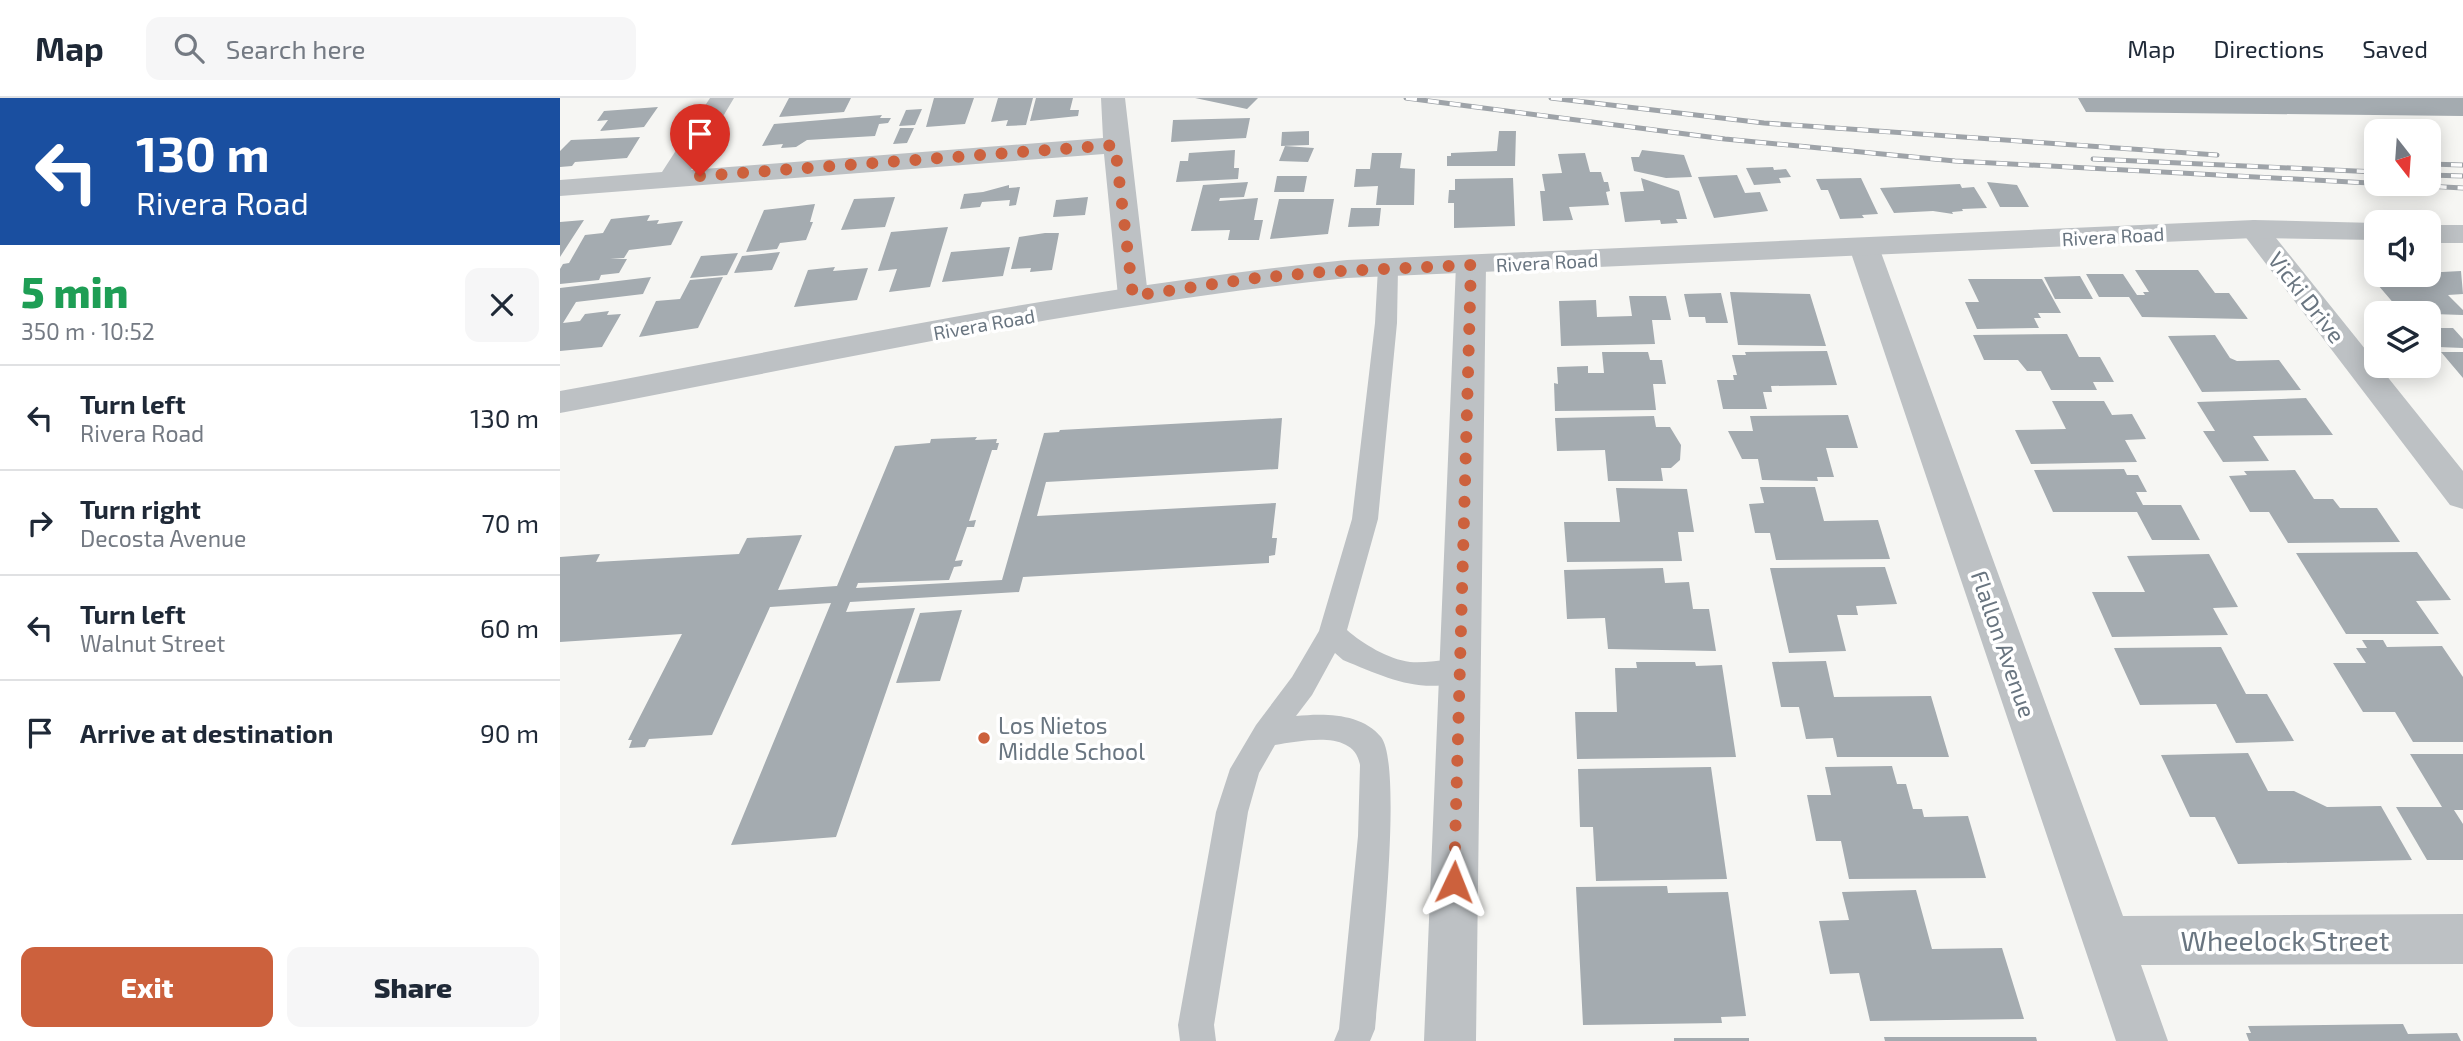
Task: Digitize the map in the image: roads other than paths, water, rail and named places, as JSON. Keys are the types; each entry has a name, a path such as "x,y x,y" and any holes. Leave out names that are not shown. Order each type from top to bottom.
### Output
{"street":[{"path":"672,178 722,98"},
{"path":"1113,98 1115,145 1133,296"},
{"path":"560,188 1115,145"},
{"name":"Rivera Road","path":"560,402 1133,296 1248,279 1388,268 2254,229 2364,232"},
{"name":"Vicki Drive","path":"2254,229 2463,496"},
{"path":"2441,234 2463,234"},
{"name":"Flallon Avenue","path":"1864,247 2142,1041"},
{"path":"1450,1041 1471,265"},
{"name":"Wheelock Street","path":"2108,941 2463,939"}],"lane":[{"path":"1198,1041 1196,1025 1232,812 1245,769 1266,734 1302,686 1332,634 1364,519 1383,345 1388,268"},
{"path":"1332,634 1353,652 1408,674 1460,671"},
{"path":"1266,734 1317,725 1355,735 1372,748 1378,771 1357,1029 1352,1041"}],"railway":[{"path":"1406,98 1725,139 1955,161 2463,188"},
{"path":"1551,98 1764,123 2217,155"},
{"path":"2093,159 2364,171"},
{"path":"2441,164 2463,165"},
{"path":"2441,175 2463,176"}],"place":[{"name":"Los Nietos Middle School","path":"984,738"}]}
